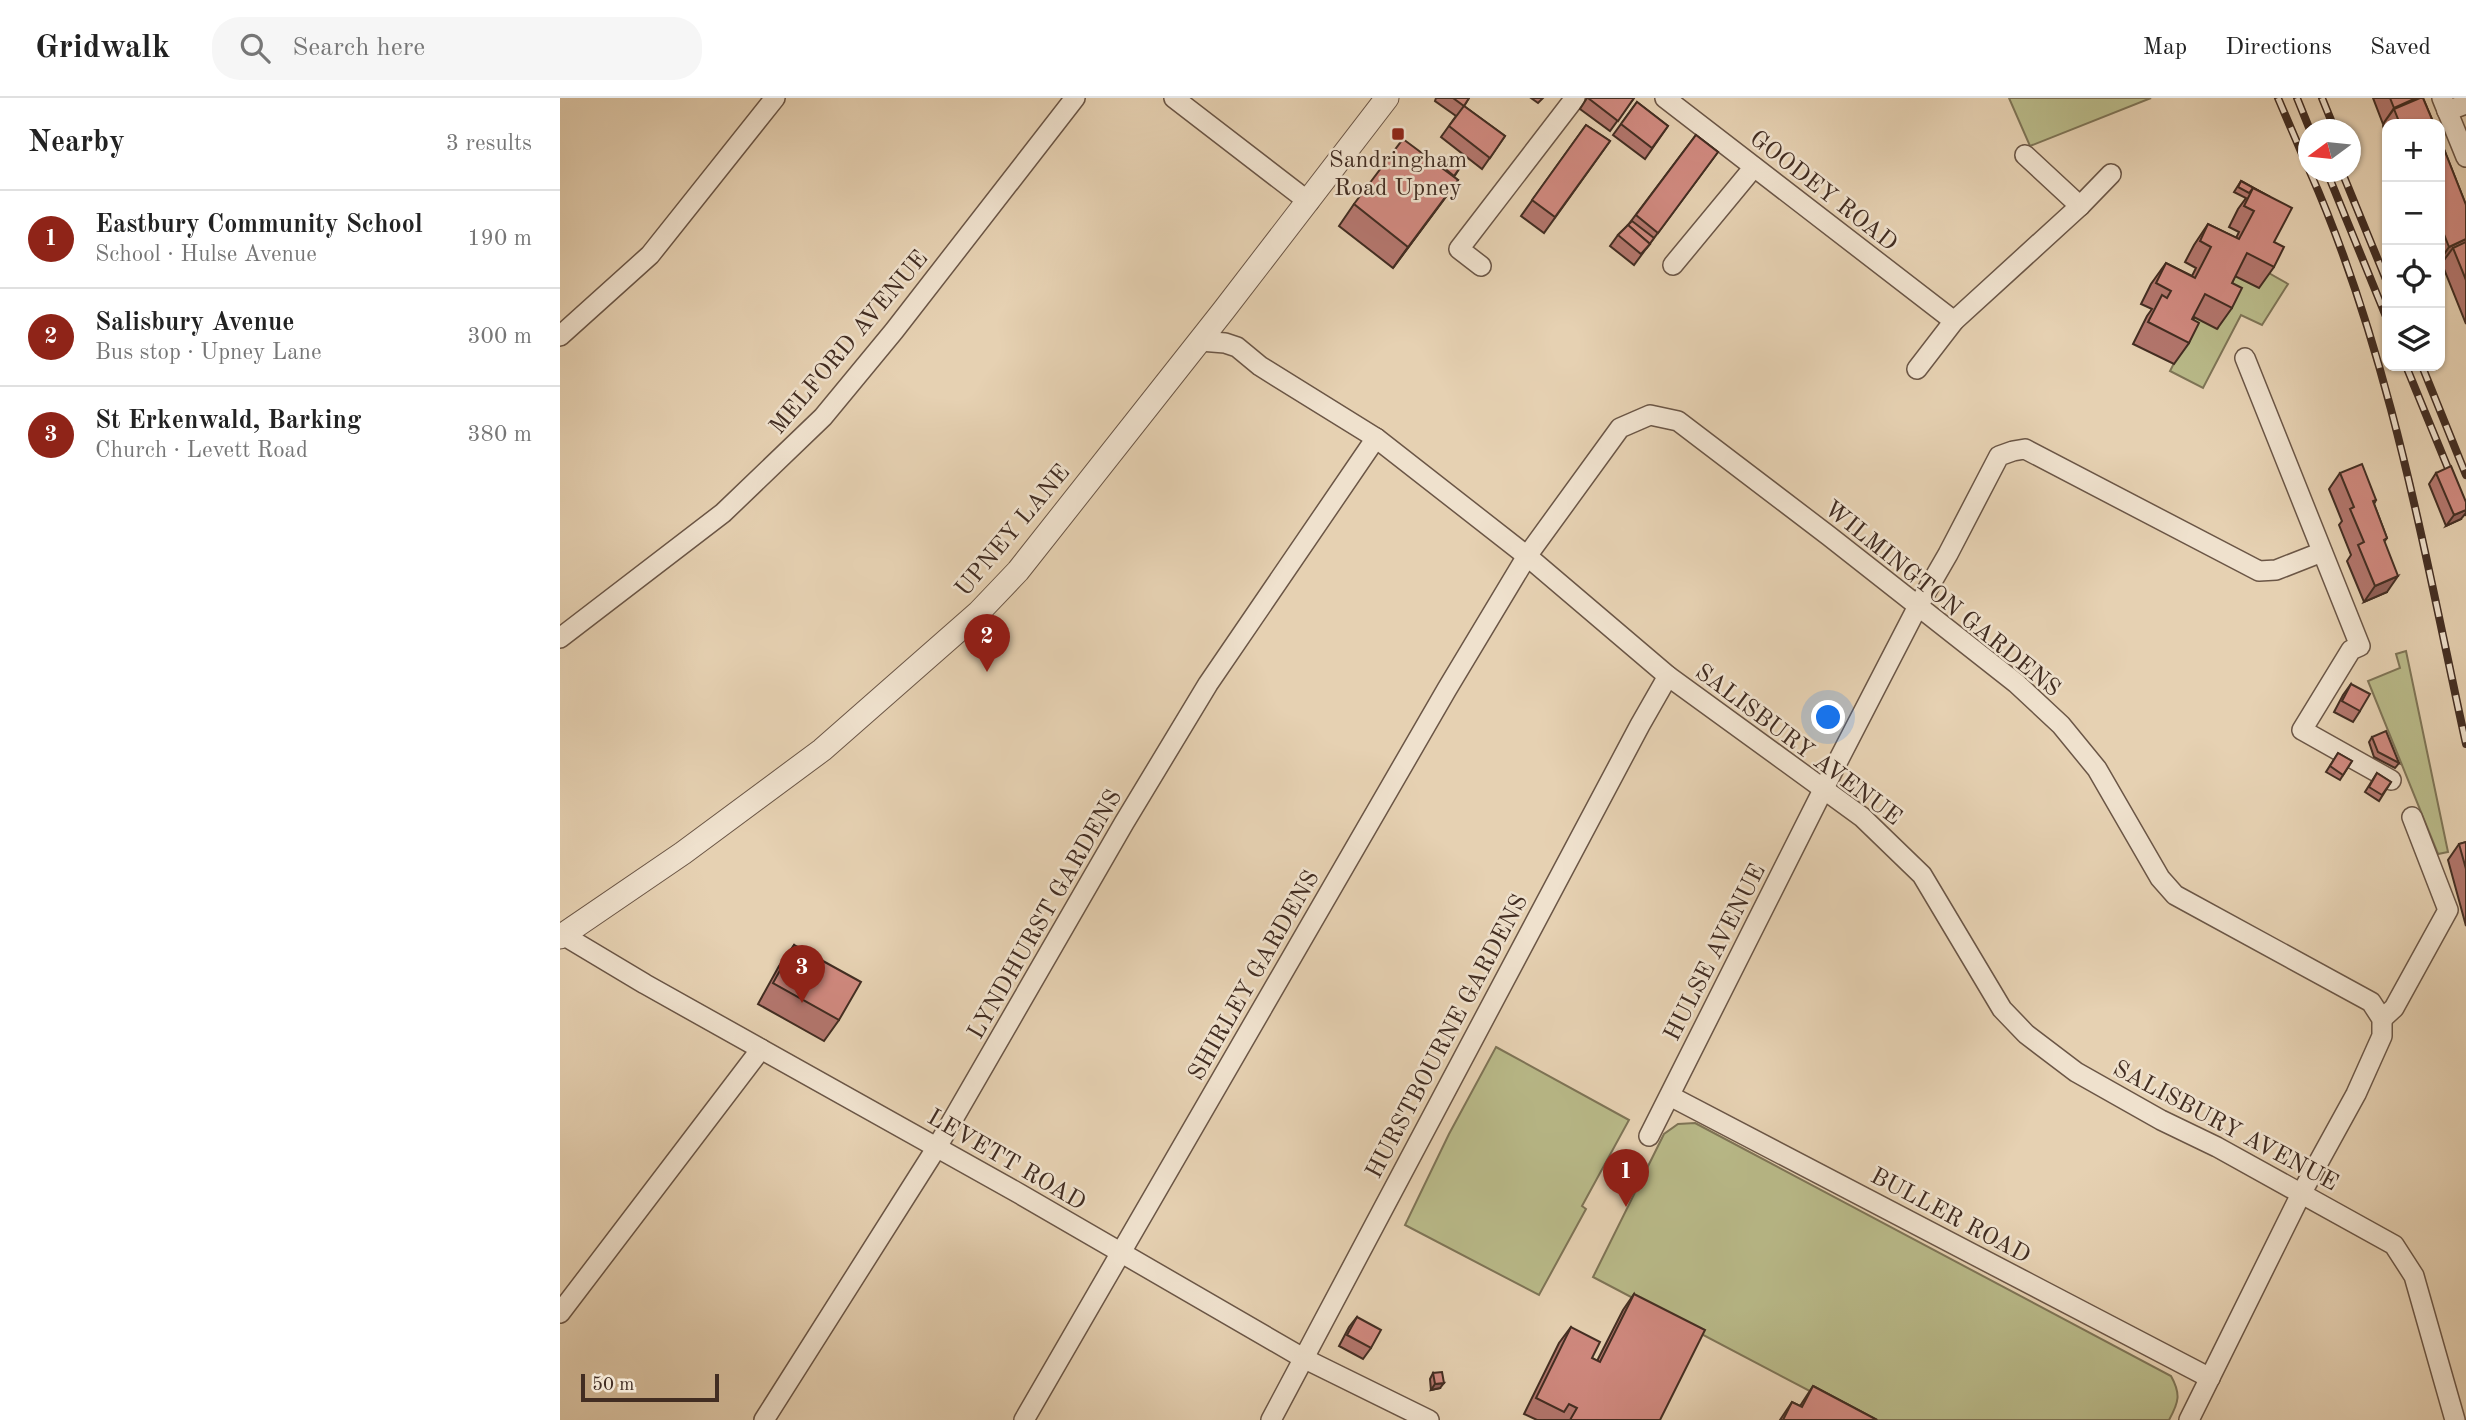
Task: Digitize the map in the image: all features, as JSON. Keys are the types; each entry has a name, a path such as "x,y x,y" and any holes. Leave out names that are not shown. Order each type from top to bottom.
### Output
{"street":[{"path":"560,337 650,255 775,98"},
{"name":"MELFORD AVENUE","path":"560,638 723,513 823,417 894,331 1075,98"},
{"path":"1174,98 1309,202"},
{"name":"UPNEY LANE","path":"561,936 683,853 822,750 978,613 1018,570 1200,341 1387,98"},
{"path":"1481,266 1459,249 1575,98"},
{"name":"GOODEY ROAD","path":"1665,98 1954,321"},
{"path":"2466,104 2444,105 2466,157"},
{"path":"2025,155 2080,206"},
{"path":"1674,265 1754,167"},
{"path":"1917,369 1954,321 2080,206 2111,174"},
{"name":"SALISBURY AVENUE","path":"1200,341 1237,347 1260,366 1376,438 1527,555 1668,676 1862,817 1922,875 2002,1009 2026,1034 2076,1072 2161,1121 2217,1147 2394,1245 2414,1276 2455,1420"},
{"path":"2245,358 2360,646 2351,650 2302,730 2391,780"},
{"name":"WILMINGTON GARDENS","path":"1527,555 1620,428 1650,415 1678,421 2016,683 2061,725 2097,769 2160,878 2175,895 2371,1002 2382,1019"},
{"name":"LYNDHURST GARDENS","path":"764,1420 937,1147 1124,823 1208,684 1376,438"},
{"name":"HULSE AVENUE","path":"1649,1136 1917,607 1999,456 2025,449 2259,571 2276,570 2322,552"},
{"name":"SHIRLEY GARDENS","path":"1024,1420 1447,688 1527,555"},
{"name":"HURSTBOURNE GARDENS","path":"1271,1420 1668,676"},
{"path":"2189,1420 2301,1194 2356,1094 2382,1036 2382,1019 2394,1008 2448,910 2412,817"},
{"name":"LEVETT ROAD","path":"561,936 937,1147 1303,1358 1429,1420"},
{"path":"560,1313 761,1049"},
{"name":"BULLER ROAD","path":"1670,1096 2210,1378"}],"green space":[{"path":"2009,98 2151,98 2030,146"},
{"path":"2267,272 2288,284 2262,325 2241,315 2203,388 2170,371 2184,344 2190,315 2218,328 2232,274"},
{"path":"2406,651 2448,852 2438,854 2368,681 2400,668 2396,654"},
{"path":"1496,1047 1629,1120 1582,1206 1586,1209 1539,1295 1405,1225 1449,1134"},
{"path":"1695,1123 2171,1376 2178,1398 2169,1420 1865,1420 1593,1277 1664,1134 1678,1124"}],"building":[{"path":"1453,98 1469,98 1464,106"},
{"path":"1588,98 1634,98 1618,121"},
{"path":"2390,98 2416,98 2394,108"},
{"path":"2423,98 2432,119 2398,119 2394,109"},
{"path":"1637,102 1668,126 1652,148 1621,124"},
{"path":"1464,106 1505,136 1490,158 1449,126"},
{"path":"1586,125 1610,141 1555,217 1532,200"},
{"path":"1696,135 1718,152 1658,233 1636,215"},
{"path":"1403,139 1458,180 1408,247 1354,204"},
{"path":"2445,152 2466,205 2466,239 2449,247 2445,237"},
{"path":"1450,157 1461,166 1454,176 1443,167"},
{"path":"2241,181 2270,197 2253,188 2249,193 2238,187"},
{"path":"2253,188 2292,208 2274,242 2284,247 2274,267 2247,253 2232,283 2242,288 2232,308 2205,294 2192,319 2199,323 2189,343 2148,322 2162,295 2167,298 2171,291 2156,283 2166,263 2195,278 2211,247 2200,241 2208,224 2239,239 2254,211 2244,206"},
{"path":"1632,221 1654,238 1650,244 1628,225"},
{"path":"1628,225 1650,244 1641,254 1618,235"},
{"path":"2466,242 2466,280 2453,248"},
{"path":"2362,464 2387,538 2384,540 2398,576 2375,586 2358,545 2364,542 2350,509 2354,507 2340,473"},
{"path":"2451,466 2466,502 2466,510 2454,515 2436,473"},
{"path":"2351,684 2370,694 2360,711 2342,701"},
{"path":"2386,731 2399,763 2378,752 2372,737"},
{"path":"2338,753 2352,761 2343,775 2330,766"},
{"path":"2377,773 2391,782 2382,795 2369,787"},
{"path":"2466,842 2466,869 2459,844"},
{"path":"794,945 861,982 839,1020 773,983"},
{"path":"1634,1294 1705,1330 1660,1420 1570,1420 1577,1408 1569,1404 1564,1412 1536,1398 1571,1327 1600,1342 1592,1358 1600,1362"},
{"path":"1357,1317 1381,1330 1371,1348 1347,1335"},
{"path":"1442,1372 1444,1383 1435,1384 1433,1373"},
{"path":"1813,1386 1877,1420 1783,1420 1792,1402 1802,1407"}],"railway":[{"path":"2278,98 2298,145"},
{"path":"2297,98 2306,119"},
{"path":"2322,98 2331,119"},
{"path":"2314,182 2338,241 2383,382 2419,526 2466,744"},
{"path":"2331,182 2383,308"},
{"path":"2346,182 2382,270"},
{"path":"2408,371 2466,512"},
{"path":"2424,371 2466,475"}],"place":[{"name":"Sandringham Road Upney","path":"1398,134"},
{"name":"Salisbury Avenue","path":"987,672"},
{"name":"St Erkenwald, Barking","path":"802,1003"},
{"name":"Eastbury Community School","path":"1626,1207"}]}
